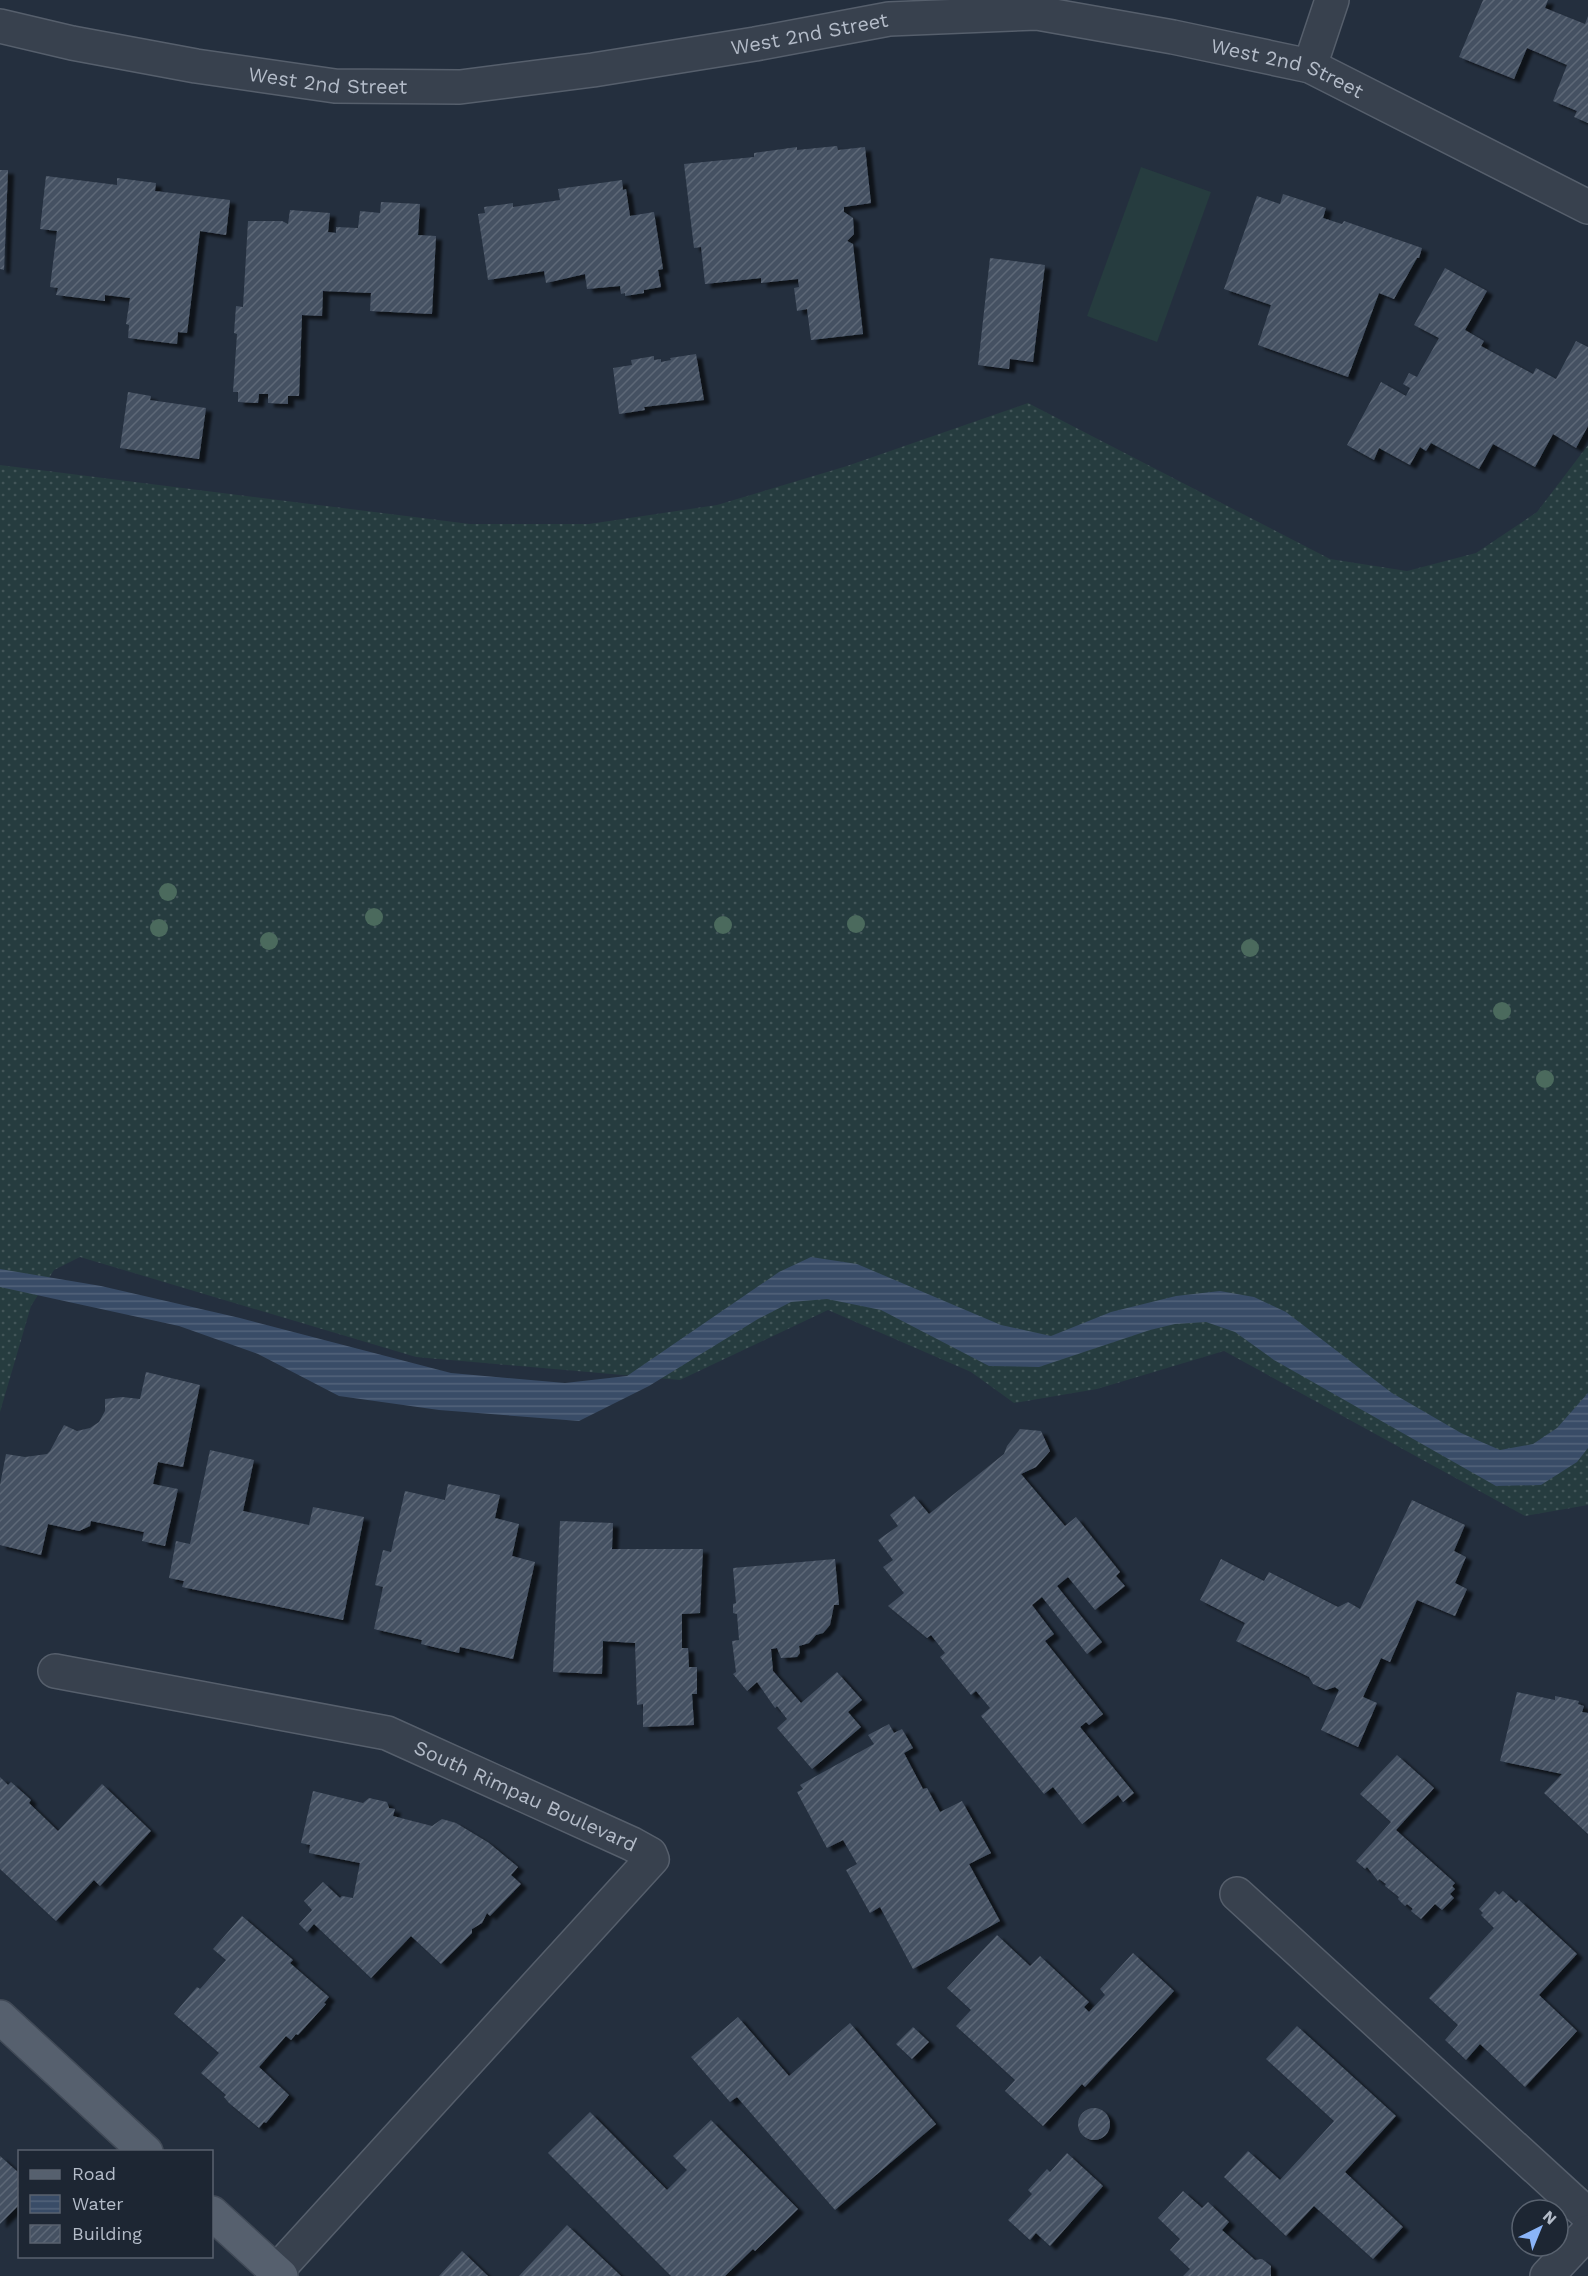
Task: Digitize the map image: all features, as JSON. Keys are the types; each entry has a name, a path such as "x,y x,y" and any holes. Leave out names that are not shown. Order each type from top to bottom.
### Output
{"main road":[{"path":"0,2017 145,2150"},
{"path":"213,2214 276,2274"}],"street":[{"path":"1310,66 1332,0"},
{"name":"West 2nd Street","path":"0,26 72,43 196,66 335,86 460,87 605,68 889,19 1037,13 1173,37 1310,66 1588,207"},
{"name":"South Rimpau Boulevard","path":"55,1671 387,1733 650,1854 652,1860 276,2274"},
{"path":"1237,1894 1588,2215"},
{"path":"1547,2276 1588,2232"}],"green space":[{"path":"1141,167 1211,192 1157,342 1087,316"},
{"path":"1028,403 1330,559 1407,571 1476,553 1537,512 1588,445 1588,1505 1525,1516 1224,1351 1097,1389 1014,1403 971,1372 828,1310 680,1380 416,1357 80,1257 54,1270 31,1306 0,1412 0,465 470,524 589,524 717,505 847,466"}],"water":[{"path":"811,1257 857,1264 1001,1325 1051,1336 1111,1312 1176,1296 1220,1291 1254,1297 1286,1312 1392,1393 1461,1433 1500,1450 1533,1444 1557,1428 1588,1393 1588,1448 1577,1462 1541,1485 1496,1486 1274,1360 1235,1332 1206,1322 1175,1324 1150,1330 1039,1367 989,1366 881,1310 827,1299 791,1302 758,1319 649,1386 579,1421 439,1410 339,1396 258,1354 179,1326 0,1287 0,1269 101,1286 240,1318 451,1373 565,1383 627,1376 779,1272"}],"building":[{"path":"1483,0 1548,0 1545,8 1585,24 1588,16 1588,123 1574,117 1577,111 1553,101 1567,65 1527,48 1514,79 1459,57"},
{"path":"837,146 838,150 865,147 871,203 844,207 844,212 853,218 854,234 847,241 853,244 863,334 811,340 807,309 797,311 794,288 799,287 798,279 761,283 761,278 705,284 701,247 694,248 684,164 754,157 754,153 797,147 797,150"},
{"path":"0,170 8,170 4,270 0,269"},
{"path":"46,176 117,185 117,178 156,183 155,191 230,200 226,235 200,231 187,333 178,332 177,344 128,338 129,325 126,324 130,298 105,295 105,301 56,295 58,288 50,287 57,231 40,229"},
{"path":"622,180 623,190 626,189 630,216 654,212 663,269 658,270 661,287 625,296 625,293 621,294 620,286 587,289 585,274 546,283 544,271 488,280 478,214 485,213 484,207 513,203 513,207 560,200 558,189"},
{"path":"1283,194 1326,208 1323,218 1342,224 1344,221 1422,248 1419,258 1394,299 1379,293 1348,377 1258,345 1271,305 1224,289 1257,196 1280,204"},
{"path":"381,202 420,204 418,235 436,236 432,314 370,311 371,293 323,291 322,316 302,315 299,396 288,396 288,404 268,403 268,394 259,394 258,403 238,402 238,392 233,392 237,334 234,333 236,306 243,307 248,221 282,221 288,224 290,210 330,213 328,232 336,233 336,227 358,228 360,211 380,213"},
{"path":"990,258 1045,265 1033,362 1010,359 1009,369 978,365"},
{"path":"1445,268 1487,291 1465,330 1484,341 1481,346 1533,374 1536,368 1556,379 1576,341 1588,347 1588,426 1576,448 1553,434 1535,467 1493,444 1479,469 1431,443 1426,451 1420,447 1410,465 1379,448 1374,460 1347,445 1381,382 1406,396 1410,388 1403,384 1409,373 1417,377 1439,338 1414,325"},
{"path":"696,354 704,400 644,407 645,410 619,414 613,368 632,365 631,360 654,356 654,360 661,359 661,362 671,360 670,358"},
{"path":"128,392 151,396 150,400 206,408 199,459 120,448"},
{"path":"146,1372 200,1385 183,1467 158,1462 153,1484 178,1489 165,1546 142,1541 144,1532 91,1521 90,1526 79,1531 48,1524 41,1555 0,1545 0,1485 6,1454 25,1457 47,1454 64,1425 77,1431 90,1428 99,1422 105,1411 105,1399 122,1397 140,1399"},
{"path":"1020,1429 1041,1431 1050,1451 1036,1467 1021,1474 1065,1526 1076,1517 1120,1572 1116,1576 1125,1586 1095,1610 1068,1577 1057,1586 1102,1642 1087,1654 1042,1597 1032,1605 1054,1634 1045,1641 1103,1714 1089,1725 1086,1722 1080,1727 1134,1793 1123,1802 1118,1795 1082,1824 1053,1787 1044,1794 981,1716 990,1708 976,1691 971,1695 940,1657 945,1653 931,1635 927,1638 888,1606 904,1593 883,1567 893,1560 878,1540 898,1526 890,1515 914,1496 929,1514 1004,1454"},
{"path":"210,1450 254,1460 243,1511 309,1525 313,1507 364,1517 343,1620 182,1587 184,1581 169,1578 176,1541 190,1544"},
{"path":"448,1484 500,1495 495,1518 519,1524 512,1556 535,1562 513,1659 460,1647 459,1653 421,1644 422,1640 374,1629 383,1587 375,1585 383,1550 391,1552 405,1491 445,1500"},
{"path":"1412,1500 1465,1525 1454,1551 1466,1557 1455,1583 1467,1589 1455,1616 1417,1600 1390,1662 1381,1658 1363,1697 1377,1703 1358,1747 1321,1730 1339,1690 1335,1687 1326,1690 1313,1684 1309,1677 1236,1641 1245,1623 1200,1600 1221,1559 1264,1581 1269,1572 1338,1607 1348,1602 1360,1609"},
{"path":"560,1521 613,1523 612,1549 703,1549 700,1613 682,1614 682,1648 688,1648 689,1667 697,1667 697,1694 692,1694 694,1725 643,1727 643,1704 637,1705 635,1643 603,1641 602,1674 553,1672"},
{"path":"835,1559 839,1605 834,1605 830,1625 809,1643 799,1646 800,1653 797,1657 781,1658 777,1648 771,1649 773,1671 801,1703 837,1672 862,1700 848,1712 861,1727 812,1769 777,1728 787,1719 777,1706 775,1708 757,1682 747,1691 733,1674 736,1672 732,1641 739,1640 737,1614 733,1613 733,1604 736,1603 733,1568"},
{"path":"1517,1692 1555,1700 1555,1696 1579,1701 1578,1704 1584,1706 1582,1712 1588,1713 1588,1834 1544,1793 1562,1774 1500,1761"},
{"path":"889,1724 894,1733 902,1729 913,1748 904,1753 923,1789 927,1788 940,1812 962,1801 991,1853 969,1864 1000,1921 913,1969 880,1907 870,1913 846,1870 857,1864 843,1840 827,1848 797,1792 803,1789 800,1785 874,1744 868,1735"},
{"path":"1397,1755 1434,1788 1396,1830 1455,1883 1452,1886 1455,1889 1450,1894 1454,1898 1442,1910 1435,1904 1421,1919 1411,1911 1413,1909 1407,1904 1405,1906 1398,1899 1399,1897 1385,1886 1386,1884 1379,1879 1378,1881 1367,1867 1365,1869 1356,1861 1391,1822 1360,1794"},
{"path":"0,1777 8,1785 11,1782 31,1800 29,1803 58,1831 102,1784 151,1831 100,1886 94,1880 56,1921 0,1869"},
{"path":"313,1791 363,1803 369,1798 387,1802 389,1808 395,1809 393,1816 432,1826 442,1819 456,1823 489,1843 518,1867 511,1875 521,1884 490,1916 487,1913 482,1923 472,1929 472,1933 441,1964 411,1936 371,1978 314,1924 307,1932 299,1924 312,1910 304,1901 323,1882 340,1898 342,1896 353,1898 360,1863 309,1853 310,1845 301,1843"},
{"path":"1495,1891 1499,1895 1503,1891 1516,1903 1519,1900 1577,1954 1539,1995 1577,2031 1525,2087 1480,2044 1466,2060 1445,2040 1458,2025 1429,1998 1494,1928 1481,1915 1483,1913 1479,1909"},
{"path":"242,1916 293,1960 290,1963 329,1997 324,2003 326,2004 298,2035 296,2034 291,2040 286,2036 259,2067 289,2095 266,2123 264,2122 259,2128 229,2103 224,2097 226,2095 201,2073 219,2053 174,2014 197,1987 200,1989 226,1960 213,1949"},
{"path":"997,1935 1030,1966 1040,1956 1089,2002 1084,2007 1089,2012 1105,1995 1100,1989 1133,1953 1174,1991 1085,2087 1082,2084 1043,2126 1005,2091 1015,2080 956,2026 971,2010 947,1988"},
{"path":"738,2017 789,2076 850,2023 936,2124 835,2210 737,2097 730,2102 691,2057"},
{"path":"1297,2026 1396,2116 1345,2172 1403,2227 1373,2259 1314,2206 1286,2236 1224,2177 1248,2151 1280,2180 1334,2121 1266,2059"},
{"path":"913,2027 929,2042 912,2059 896,2044"},
{"path":"1094,2108 1106,2112 1110,2124 1106,2136 1094,2140 1082,2136 1078,2124 1082,2112"},
{"path":"590,2112 667,2190 687,2170 673,2156 711,2120 798,2209 755,2251 753,2249 725,2276 671,2276 548,2153"},
{"path":"1067,2153 1103,2186 1050,2246 1036,2233 1030,2240 1008,2220 1032,2194 1028,2190 1047,2169 1050,2172"},
{"path":"0,2156 18,2172 18,2206 0,2224"},
{"path":"1183,2191 1202,2208 1208,2202 1229,2222 1222,2230 1255,2260 1262,2259 1271,2266 1271,2276 1183,2276 1190,2269 1170,2250 1180,2239 1158,2218"},
{"path":"567,2225 621,2276 519,2276"},
{"path":"462,2251 488,2276 439,2276"}]}
